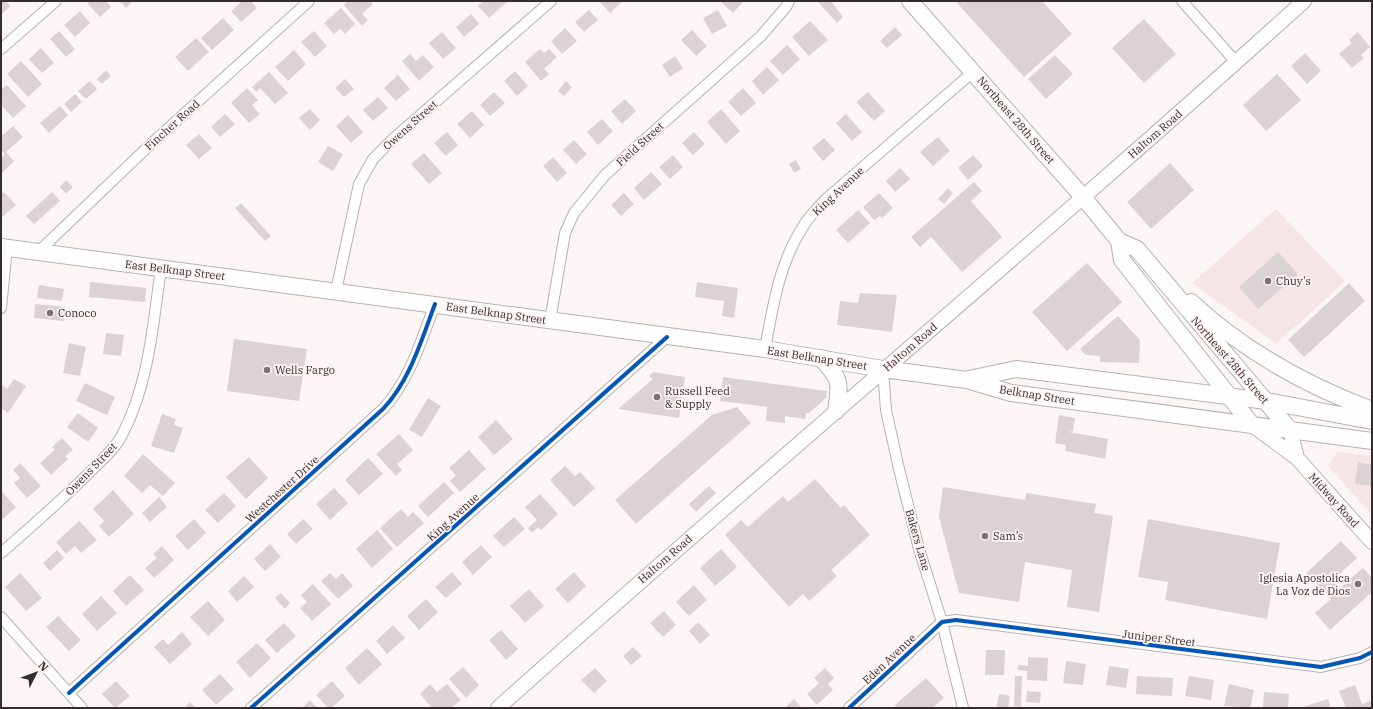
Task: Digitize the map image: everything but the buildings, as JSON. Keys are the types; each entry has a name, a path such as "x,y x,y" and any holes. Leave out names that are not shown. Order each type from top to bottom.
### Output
{"main road":[{"name":"Northeast 28th Street","path":"910,1 1083,197 1119,241 1137,248 1201,326 1290,430"},
{"name":"Haltom Road","path":"498,708 606,611 1083,197 1304,1"},
{"name":"Northeast 28th Street","path":"1119,241 1122,260 1252,425"},
{"name":"East Belknap Street","path":"4,248 435,304 666,338 765,349 883,370 967,380"},
{"path":"1149,263 1210,319 1248,348 1313,386 1372,410"},
{"path":"1184,340 1201,326"},
{"path":"1191,392 1202,384 1204,379 1204,369 1196,354"},
{"path":"820,358 839,379 840,387 836,411"},
{"name":"Belknap Street","path":"967,380 1016,369 1266,401 1372,421"},
{"name":"Belknap Street","path":"967,380 1011,393 1372,441"},
{"name":"Midway Road","path":"1252,425 1296,458 1372,542"},
{"path":"1290,430 1296,458"}],"street":[{"path":"1,49 56,1"},
{"name":"Fincher Road","path":"38,252 152,143 309,1"},
{"name":"Owens Street","path":"336,291 359,184 373,159 393,139 551,1"},
{"name":"Field Street","path":"550,321 564,233 574,213 605,175 760,37 786,7 789,1"},
{"path":"1182,1 1236,62"},
{"name":"King Avenue","path":"765,349 775,292 790,249 804,223 826,199 973,72"},
{"path":"1,308 4,248"},
{"name":"Owens Street","path":"1,553 48,512 109,453 121,436 134,407 147,362 161,268"},
{"name":"Westchester Drive","path":"69,694 383,410 396,395 411,368 435,304"},
{"name":"King Avenue","path":"251,708 666,338"},
{"name":"Bakers Lane","path":"883,370 886,410 899,470 919,549 942,622 963,708"},
{"path":"1,617 82,708"},
{"name":"Juniper Street","path":"942,622 956,620 1321,667 1360,658 1372,652"},
{"name":"Eden Avenue","path":"849,708 942,622"}],"shaded area":[{"path":"1276,209 1345,281 1276,344 1192,283"},
{"path":"1337,452 1372,456 1372,515 1328,466"}],"cycle path":[{"path":"69,693 383,409 401,386 408,373 420,346 435,304"},
{"path":"251,708 667,337"},
{"path":"849,708 942,622 956,620 1321,667 1360,658 1372,652"}],"place":[{"name":"Chuy's","path":"1268,281"},
{"name":"Conoco","path":"50,313"},
{"name":"Wells Fargo","path":"267,370"},
{"name":"Russell Feed & Supply","path":"657,397"},
{"name":"Sam’s","path":"985,536"},
{"name":"Iglesia Apostolica La Voz de Dios","path":"1358,584"}]}
